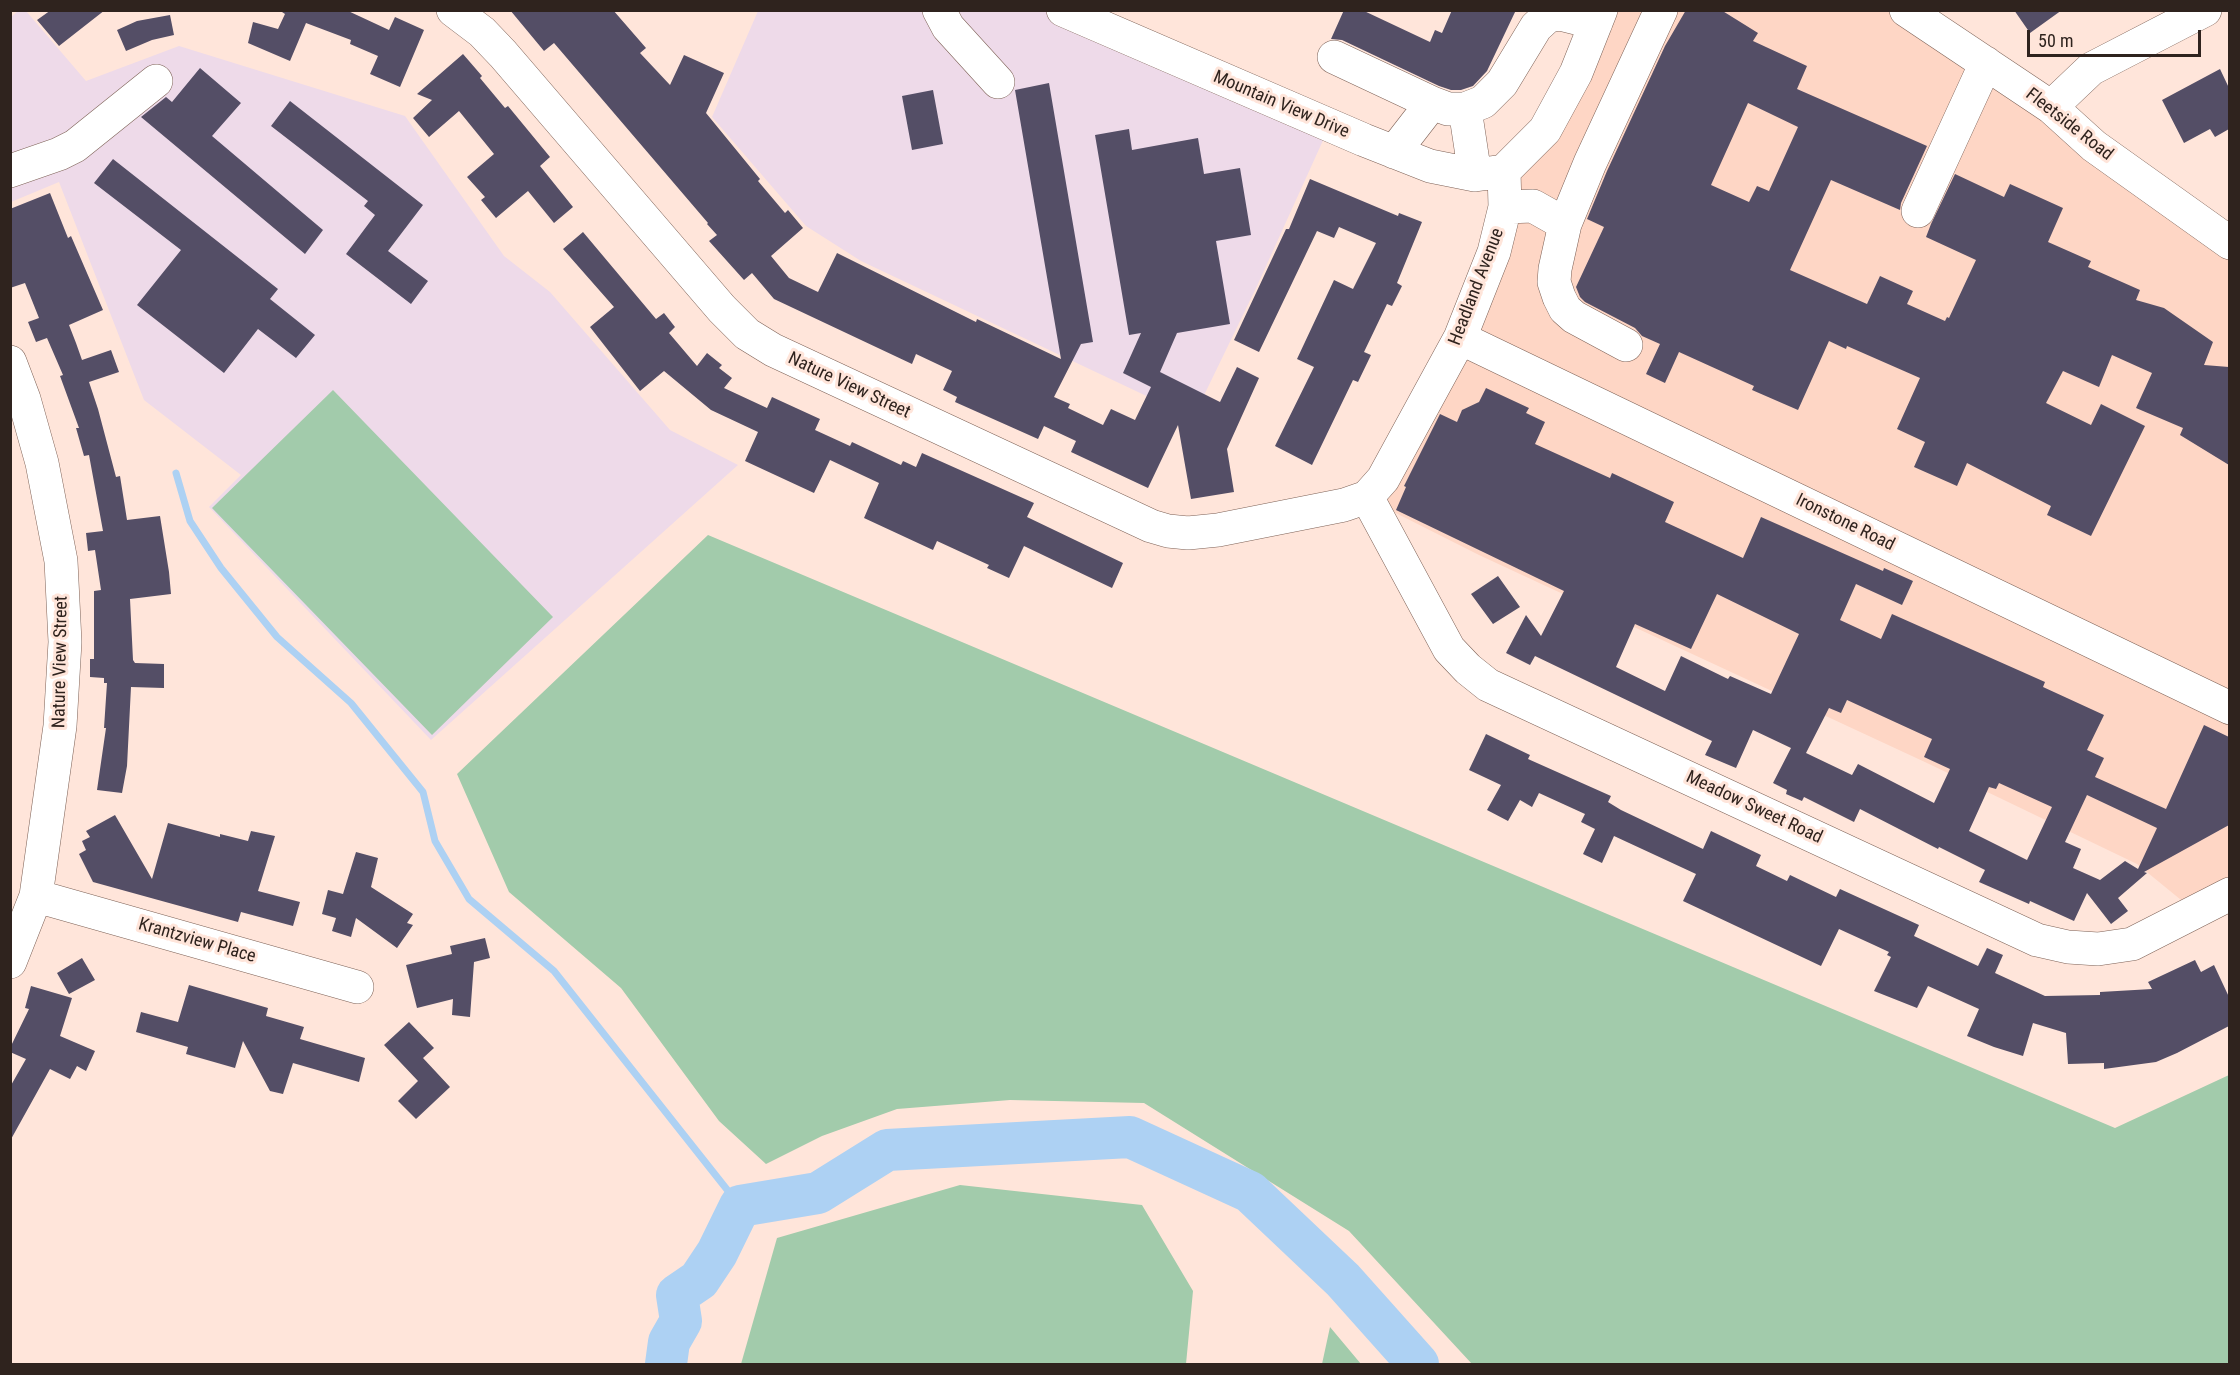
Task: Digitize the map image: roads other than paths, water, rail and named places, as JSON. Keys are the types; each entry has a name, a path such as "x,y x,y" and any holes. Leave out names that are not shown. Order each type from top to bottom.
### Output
{"street":[{"name":"Nature View Street","path":"453,10 482,32 503,54 734,322 747,334 773,350 1116,510 1168,531 1188,533 1218,530 1344,505 1367,497"},
{"path":"939,10 948,27 998,82"},
{"name":"Mountain View Drive","path":"1064,10 1430,166 1489,173"},
{"path":"1626,345 1574,317 1565,309 1558,297 1554,282 1555,269 1565,224 1590,163 1660,10"},
{"name":"Fleetside Road","path":"1906,10 2050,107 2094,146 2229,243"},
{"path":"2050,107 2091,69 2205,10"},
{"path":"1334,57 1448,109 1465,109 1483,102 1502,83 1536,27 1548,16 1560,14 1599,17 1576,73 1545,130 1489,173"},
{"path":"1918,211 1986,63"},
{"path":"10,171 75,146 156,81"},
{"path":"1394,152 1432,102"},
{"name":"Headland Avenue","path":"1367,497 1383,479 1460,338 1494,252 1505,207 1489,173 1465,109"},
{"path":"1505,207 1533,206 1565,224"},
{"name":"Ironstone Road","path":"1460,338 2229,708"},
{"name":"Nature View Street","path":"10,362 24,399 42,463 61,561 65,642 60,726 36,896 10,962"},
{"name":"Meadow Sweet Road","path":"1367,497 1449,649 1468,669 1488,685 2037,940 2068,947 2098,949 2132,944 2229,894"},
{"name":"Krantzview Place","path":"36,896 357,987"}],"waterway":[{"path":"176,473 190,521 221,568 277,637 351,703 423,792 435,841 469,899 554,971 740,1206"},
{"path":"666,1364 669,1342 681,1321 677,1295 699,1280 717,1253 740,1206 818,1193 887,1150 1130,1137 1250,1192 1343,1280 1418,1364"}]}
